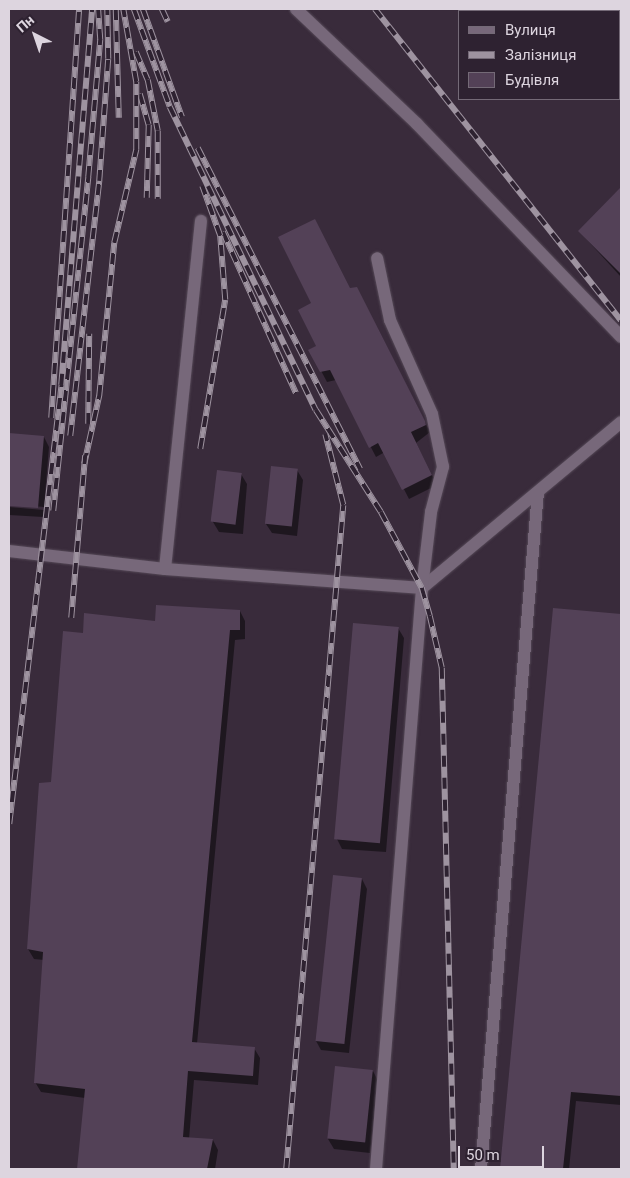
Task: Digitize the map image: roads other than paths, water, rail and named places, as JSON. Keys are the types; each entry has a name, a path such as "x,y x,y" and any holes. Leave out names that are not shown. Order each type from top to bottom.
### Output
{"lane":[{"path":"296,9 417,124 621,337"},
{"path":"165,569 201,221"},
{"path":"376,1169 422,588 431,512 443,467 432,414 390,320 377,258"},
{"path":"9,551 165,569 422,588 621,422"},
{"path":"480,1169 538,492"}],"railway":[{"path":"51,418 79,9"},
{"path":"9,824 61,385 92,9"},
{"path":"53,511 88,177 100,40 98,9"},
{"path":"70,436 99,181 108,59 107,9"},
{"path":"116,9 119,118"},
{"path":"84,464 99,396 114,243 136,150 136,82 123,9"},
{"path":"134,9 170,107 316,410 381,512 422,588 430,616 442,668 454,1169"},
{"path":"143,9 182,117"},
{"path":"162,9 168,22"},
{"path":"375,9 621,320"},
{"path":"136,52 148,80 158,131 158,199"},
{"path":"140,94 149,125 147,198"},
{"path":"198,148 360,469"},
{"path":"200,449 225,300 220,236 202,186"},
{"path":"223,232 296,393"},
{"path":"88,424 89,334"},
{"path":"286,1169 343,505 325,434"},
{"path":"71,618 85,456"}]}
